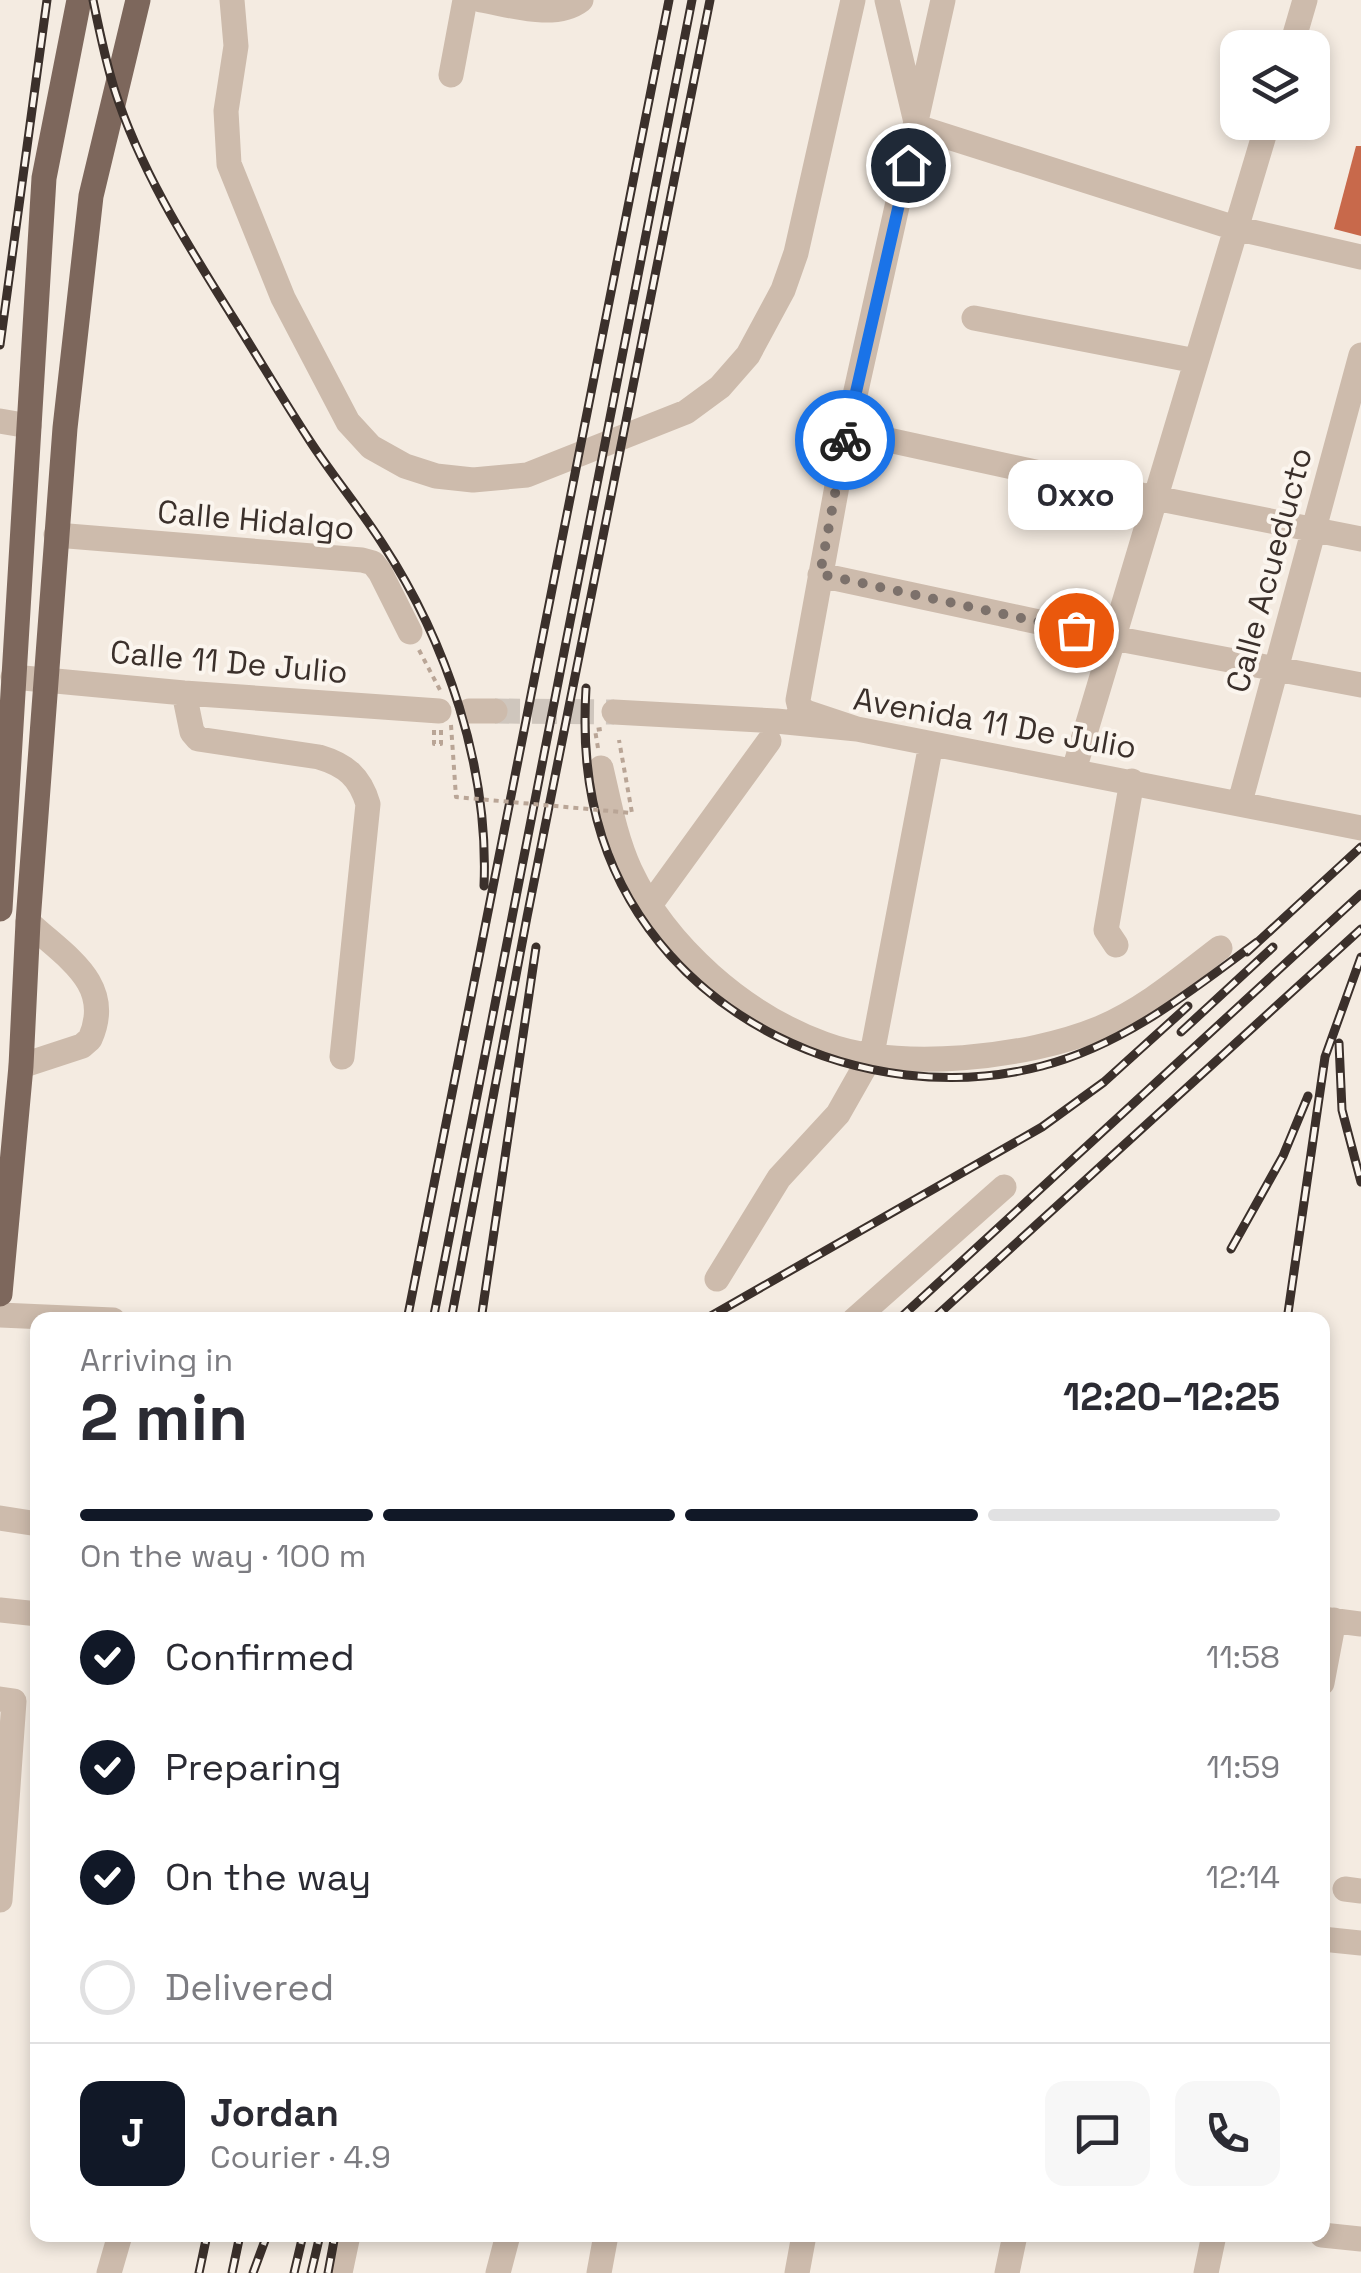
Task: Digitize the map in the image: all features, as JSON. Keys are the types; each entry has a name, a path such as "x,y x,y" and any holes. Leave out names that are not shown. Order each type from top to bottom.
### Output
{"main road":[{"path":"0,910 44,178 79,0"},
{"path":"0,1294 20,1066 64,428 92,196 138,0"},
{"path":"29,426 64,428"},
{"path":"0,917 28,922"}],"street":[{"path":"232,0 236,46 226,111 229,164 283,298 348,422 371,446 405,466 436,476 473,480 527,474 686,412 720,388 748,356 783,290 796,252 853,0"},
{"path":"451,75 465,0"},
{"path":"481,0 544,11 582,0"},
{"path":"844,42 866,0"},
{"path":"887,0 917,127"},
{"path":"858,729 806,712 798,700 847,432 943,0"},
{"path":"1296,30 1305,0"},
{"path":"917,127 1235,228 1361,257"},
{"path":"1074,770 1262,140"},
{"path":"974,318 1196,361"},
{"name":"Calle Acueducto","path":"1240,802 1361,355"},
{"path":"0,420 29,426"},
{"path":"847,432 1361,538"},
{"name":"Calle Hidalgo","path":"56,535 373,564 410,632"},
{"path":"820,574 1113,638 1361,685"},
{"name":"Calle 11 De Julio","path":"13,677 463,715"},
{"path":"184,694 192,732 198,739 337,762 362,786 368,804 342,1056"},
{"name":"Avenida 11 De Julio","path":"614,712 858,729 1361,828"},
{"path":"650,904 769,742"},
{"path":"716,1280 779,1178 838,1114 872,1054 931,744"},
{"path":"601,768 614,826 630,870 677,941 708,972 754,1006 824,1044 926,1059 986,1056 1049,1044 1102,1027 1156,998 1220,948"},
{"path":"1116,945 1106,930 1132,782"},
{"path":"20,1066 90,1040 96,999 90,980 28,922"},
{"path":"863,1312 1004,1186"},
{"path":"0,1315 30,1316"},
{"path":"0,1518 30,1523"},
{"path":"0,1610 30,1613"},
{"path":"1330,1619 1361,1624"},
{"path":"0,1900 17,1701"},
{"path":"1330,1940 1361,1943"},
{"path":"1330,2236 1361,2238"},
{"path":"109,2273 118,2242"},
{"path":"340,2273 347,2242"},
{"path":"498,2273 506,2242"},
{"path":"599,2273 605,2242"},
{"path":"797,2273 803,2242"},
{"path":"1008,2273 1014,2242"},
{"path":"1206,2273 1213,2242"}],"path":[{"path":"463,715 456,797 632,814 619,740"}],"building":[{"path":"1356,146 1361,146 1361,236 1334,229"}],"tunnel":[{"path":"495,711 614,712"}],"railway":[{"path":"0,345 47,0"},
{"path":"93,0 114,88 137,148 166,206 298,423 382,543 426,622 444,664 471,751 484,841 484,886"},
{"path":"409,1312 669,0"},
{"path":"435,1312 692,0"},
{"path":"453,1312 710,0"},
{"path":"586,688 592,800 602,837 630,900 670,955 720,1001 777,1036 840,1061 906,1075 974,1077 1042,1066 1072,1057 1129,1030 1257,942"},
{"path":"1247,952 1361,847"},
{"path":"907,1312 1361,894"},
{"path":"941,1312 1361,929"},
{"path":"482,1312 536,947"},
{"path":"1181,1032 1273,947"},
{"path":"1288,1312 1325,1057 1361,957"},
{"path":"718,1312 1042,1127 1104,1082 1188,1006"},
{"path":"1339,1043 1342,1110 1361,1182"},
{"path":"1231,1249 1283,1156 1308,1096"},
{"path":"199,2273 206,2242"},
{"path":"232,2273 239,2242"},
{"path":"253,2273 264,2242"},
{"path":"294,2273 301,2242"},
{"path":"311,2273 318,2242"},
{"path":"328,2273 334,2242"}],"way so far":[{"path":"845,440 820,574 1076,630"}],"place":[{"name":"Oxxo","path":"1076,630"}],"route":[{"path":"845,440 908,165"}]}
